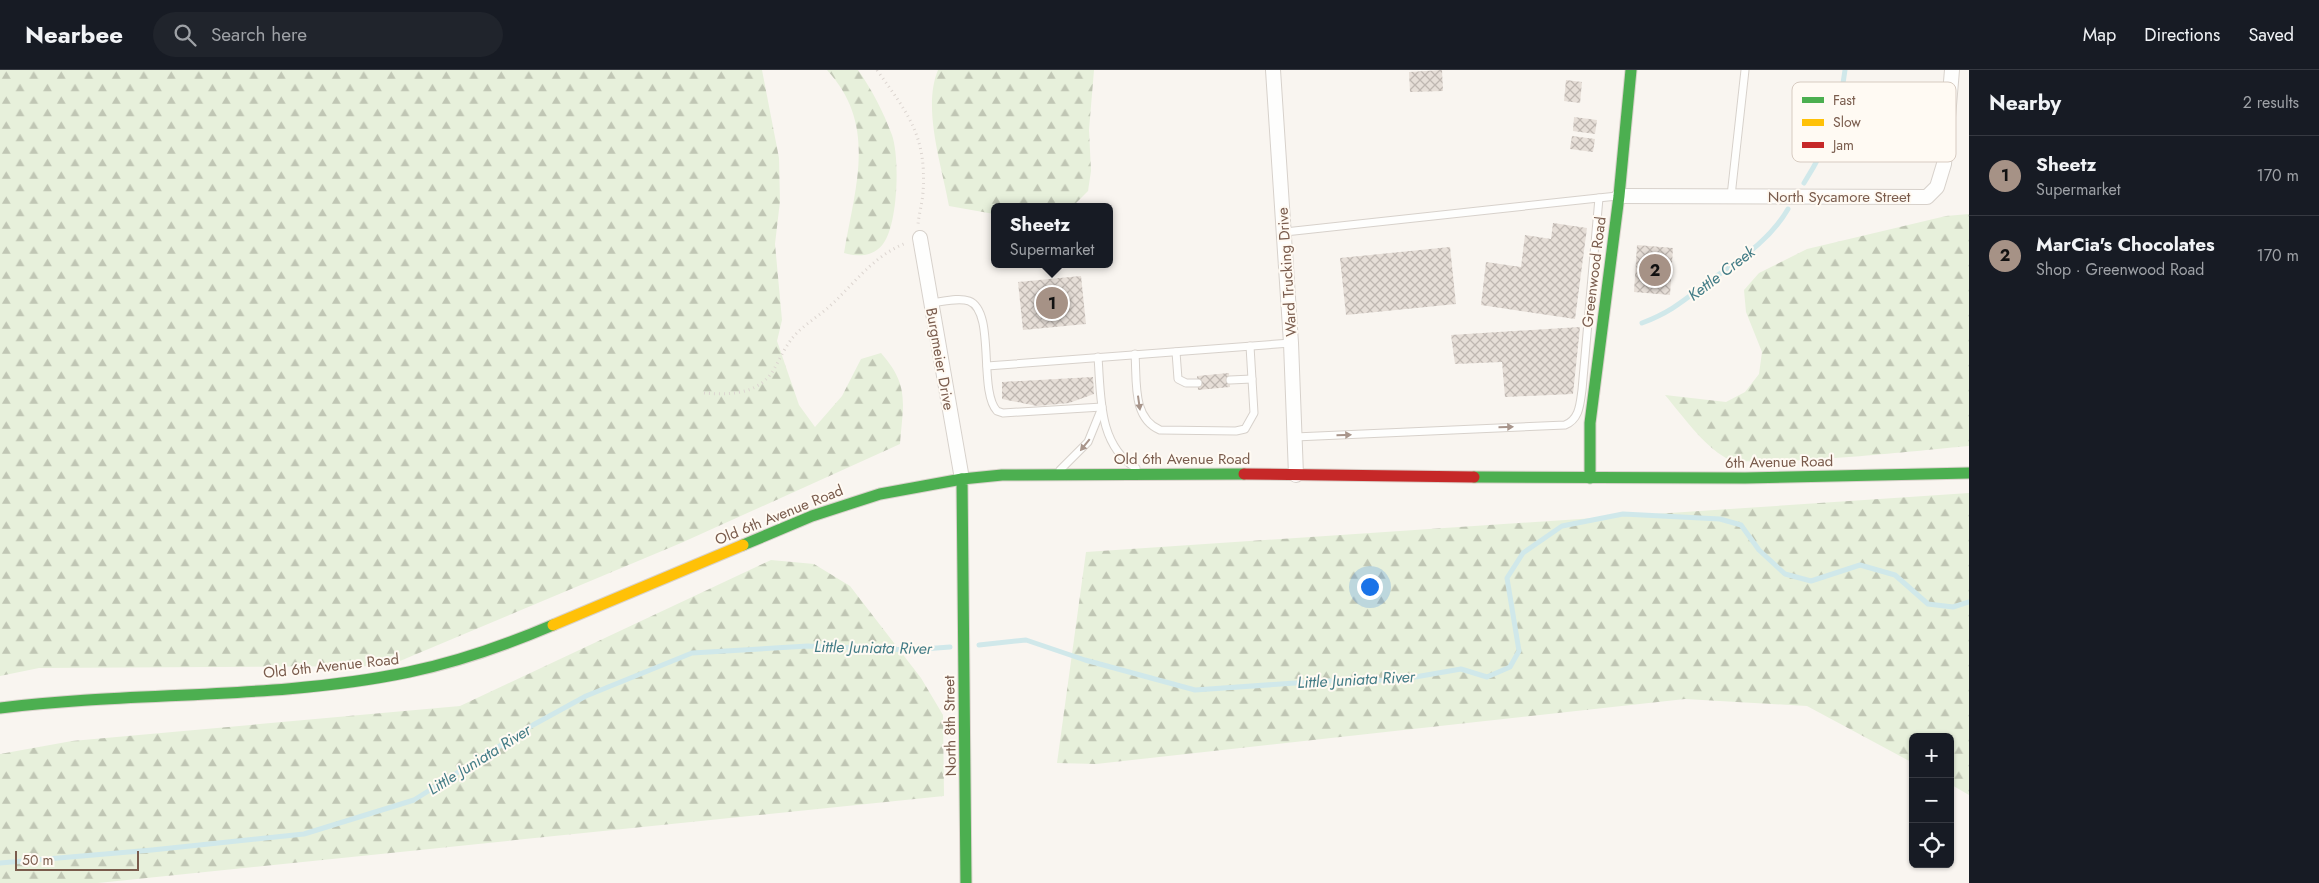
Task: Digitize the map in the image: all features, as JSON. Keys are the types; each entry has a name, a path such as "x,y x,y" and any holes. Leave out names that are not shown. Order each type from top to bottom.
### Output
{"main road":[{"name":"Greenwood Road","path":"1590,478 1590,423 1619,196 1631,70"},
{"name":"Old 6th Avenue Road","path":"0,708 100,697 346,683 434,668 477,655 525,637 812,516 880,494 962,479 1002,475 1145,473 1590,478"},
{"name":"6th Avenue Road","path":"1590,478 1755,478 1969,473"},
{"name":"North 8th Street","path":"962,479 966,883"}],"street":[{"name":"Ward Trucking Drive","path":"1273,70 1292,343 1296,475"},
{"name":"North Sycamore Street","path":"1619,196 1927,197 1936,187 1944,162"},
{"name":"Burgmeier Drive","path":"920,238 929,304 962,479"}],"lane":[{"path":"1731,196 1745,70"},
{"path":"1284,232 1619,196"},
{"path":"1295,437 1571,423 1579,408 1582,390 1599,198"},
{"path":"929,304 956,300 970,301 977,307 981,315 990,398 996,411 1003,413 1102,407"},
{"path":"987,366 1292,343"},
{"path":"1135,354 1140,409 1144,421 1160,430 1245,429 1254,413 1250,346"},
{"path":"1176,352 1178,379 1198,383"},
{"path":"1098,357 1105,428 1113,444 1133,466 1145,473"},
{"path":"1230,380 1252,379"},
{"path":"1056,475 1088,442 1098,422 1102,407"}],"path":[{"path":"704,393 736,395 761,383 772,373 796,335 832,304 864,270 897,247 920,238 918,224 924,174 919,136 909,115 876,70"}],"green space":[{"path":"0,70 762,70 779,158 780,201 775,244 782,320 777,341 799,405 815,427 842,396 861,359 881,353 897,375 901,385 903,406 900,444 681,543 388,666 39,668 0,676"},
{"path":"827,70 858,70 881,109 895,146 897,175 892,222 883,244 870,254 855,255 844,253 857,181 858,135 853,113 843,91"},
{"path":"938,70 1094,70 1089,130 1091,171 1088,191 1076,203 991,203 991,213 949,206 935,137 932,102"},
{"path":"1969,214 1969,446 1802,460 1741,461 1726,458 1717,452 1693,429 1665,395 1726,402 1745,392 1759,374 1762,352 1746,312 1744,290 1759,273 1807,249 1946,216"},
{"path":"1969,493 1969,795 1954,786 1954,733 1909,733 1909,761 1807,706 1685,699 1096,764 1057,763 1086,552"},
{"path":"771,560 814,564 850,586 921,678 943,715 944,796 98,883 0,883 0,754 72,741 460,706"}],"building":[{"path":"1442,70 1443,91 1410,92 1409,72"},
{"path":"1566,80 1582,82 1580,103 1564,101"},
{"path":"1574,117 1597,120 1595,134 1573,131"},
{"path":"1572,136 1595,139 1593,152 1570,149"},
{"path":"1553,223 1587,228 1575,319 1481,305 1486,262 1521,267 1525,235 1551,239"},
{"path":"1637,245 1673,248 1670,295 1634,292"},
{"path":"1450,247 1456,304 1346,315 1340,258"},
{"path":"1081,276 1086,324 1023,330 1018,282"},
{"path":"1580,327 1573,394 1505,397 1502,362 1455,364 1451,335"},
{"path":"1229,373 1230,387 1198,390 1197,376"},
{"path":"1093,377 1094,394 1069,403 1037,406 1002,399 1002,382"}],"waterway":[{"name":"Kettle Creek","path":"1844,82 1845,70"},
{"name":"Kettle Creek","path":"1804,183 1816,162"},
{"name":"Kettle Creek","path":"1642,323 1676,306 1741,259 1772,231 1788,209"},
{"name":"Little Juniata River","path":"979,645 1026,640 1085,660 1195,690 1324,681 1398,680 1461,669 1487,677 1510,667 1519,651 1507,578 1523,553 1562,526 1623,514 1720,519 1741,525 1759,550 1785,574 1811,581 1860,565 1895,575 1928,604 1953,607 1969,602"},
{"name":"Little Juniata River","path":"0,863 304,834 414,800 533,725 586,696 692,653 808,646 910,650 950,647"}],"traffic: fast":[{"path":"1590,478 1590,423 1619,196 1631,70"},
{"path":"1474,477 1745,478 1969,473"},
{"path":"966,883 962,479 1002,475 1244,474"},
{"path":"743,545 812,516 880,494 962,479"},
{"path":"0,708 102,699 256,691 358,681 409,672 464,658 553,625"}],"traffic: slow":[{"path":"553,625 743,545"}],"traffic: jam":[{"path":"1244,474 1474,477"}],"place":[{"name":"MarCia's Chocolates","path":"1655,270"},
{"name":"Sheetz","path":"1052,303"}]}
